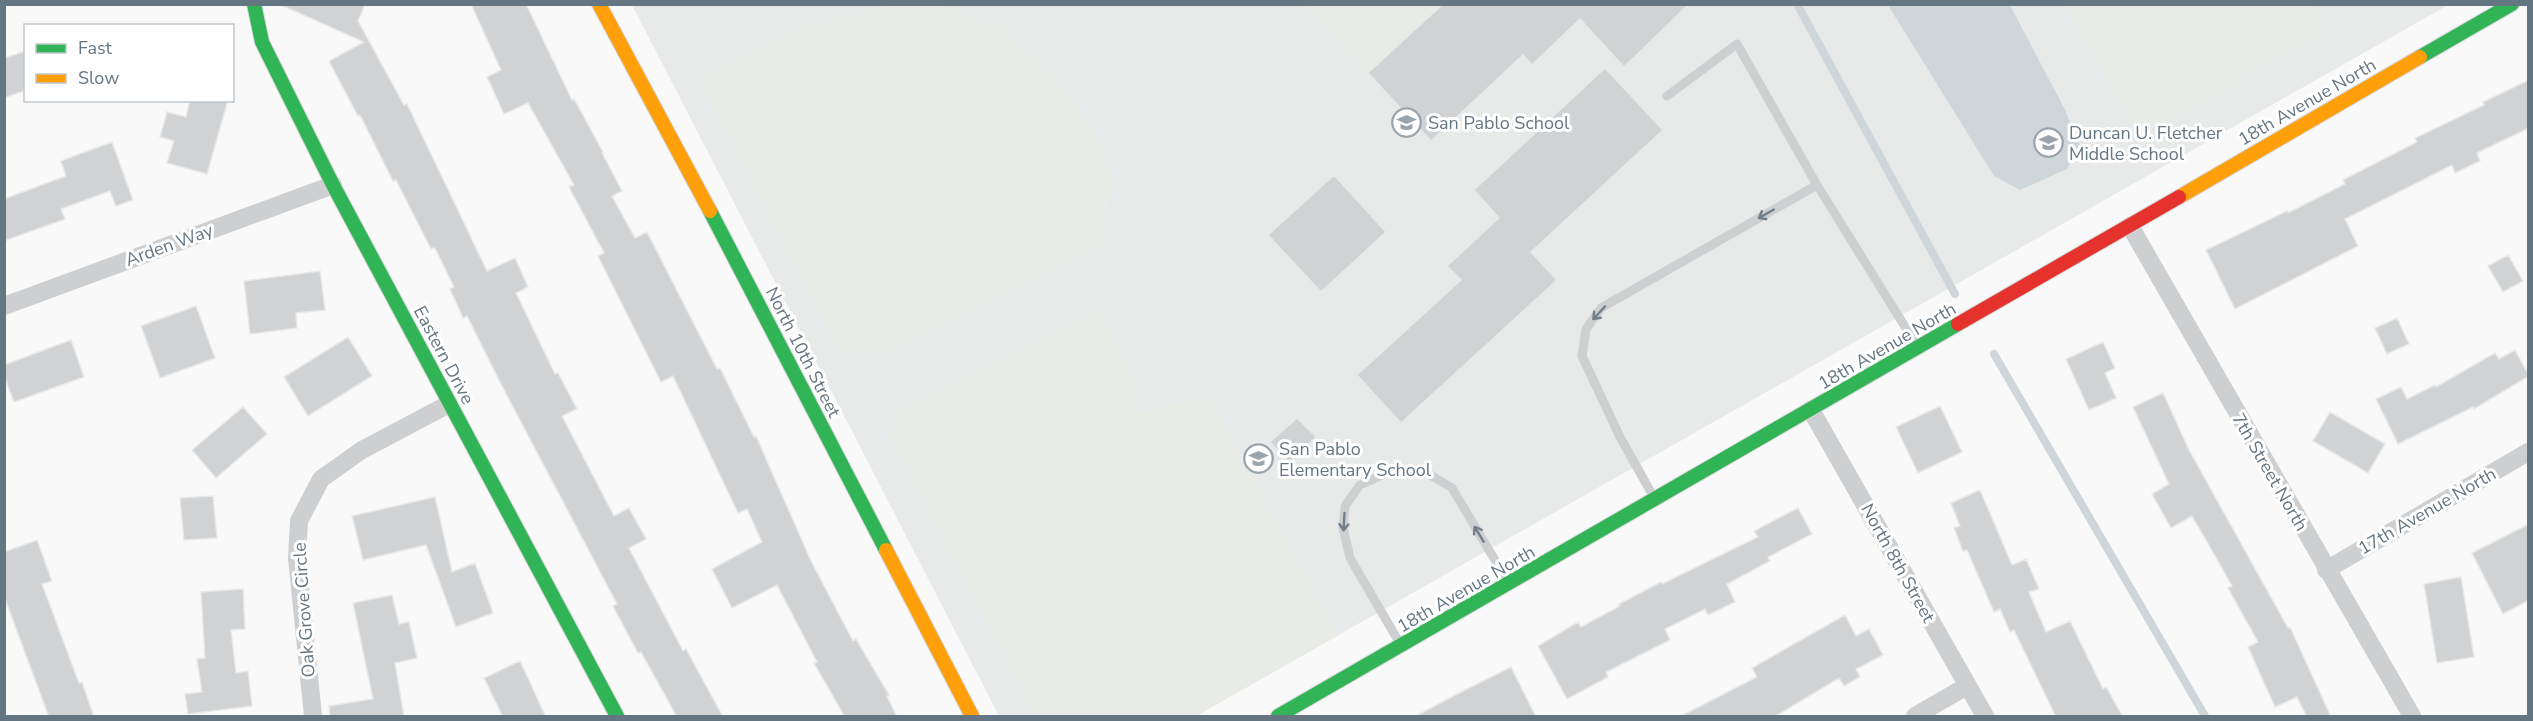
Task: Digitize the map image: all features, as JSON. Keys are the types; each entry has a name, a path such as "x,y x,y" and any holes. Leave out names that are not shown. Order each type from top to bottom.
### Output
{"street":[{"name":"Eastern Drive","path":"254,4 262,42 333,184 617,717"},
{"name":"North 10th Street","path":"599,4 673,141 972,717"},
{"name":"18th Avenue North","path":"1278,717 2512,4"},
{"name":"Arden Way","path":"4,306 333,184"},
{"name":"7th Street North","path":"2130,226 2412,717"},
{"name":"Oak Grove Circle","path":"313,717 297,558 298,521 321,479 362,450 450,404"},
{"name":"North 8th Street","path":"1812,410 1985,717"},
{"name":"17th Avenue North","path":"2326,570 2529,452"},
{"path":"1915,717 1967,686"}],"lane":[{"path":"1667,96 1737,44 1817,185 1918,348"},
{"path":"1655,498 1620,437 1582,356 1586,329 1600,308 1817,185"},
{"path":"1402,647 1350,558 1343,528 1346,506 1360,485 1387,473 1420,470 1452,488 1509,585"}],"shaded area":[{"path":"892,4 940,5 999,28 1063,87 1095,135 1112,181 1101,241 874,355 840,352 700,81 814,26"},
{"path":"1310,4 1443,5 1368,73 1306,7"},
{"name":"San Pablo Elementary School","path":"632,5 2448,5 1196,716 999,716"},
{"path":"1888,5 2010,5 2064,108 2080,145 2067,169 2020,190 1994,176"},
{"path":"2065,5 2311,5 2326,30 2140,136"},
{"path":"1098,308 1131,375 1132,414 1209,397 1337,636 1196,716 1036,716 889,434 900,410"}],"building":[{"path":"279,4 365,4 358,21 404,105 407,104 487,271 515,258 528,287 516,293 555,374 558,373 577,409 562,416 614,516 629,508 646,539 629,548 683,651 686,649 723,717 677,717 641,652 638,653 613,606 617,604 467,316 463,318 450,289 454,287 435,248 431,249 396,180 393,181 360,115 358,116 329,61 364,42"},
{"path":"471,4 526,4 572,100 574,99 622,191 612,196 635,238 647,232 717,369 720,368 754,437 756,436 811,561 853,641 856,639 889,695 887,696 897,717 845,717 814,663 817,662 777,585 732,608 712,569 762,542 747,509 738,513 673,376 661,382 598,256 604,253 569,187 574,185 528,103 504,114 487,77 501,70"},
{"path":"1443,4 1689,4 1624,67 1580,19 1532,65 1523,55 1431,141 1368,73"},
{"path":"24,52 24,91 4,98 4,58"},
{"path":"1605,68 1663,130 1531,252 1557,280 1401,423 1357,375 1461,280 1447,266 1499,218 1474,190"},
{"path":"2529,80 2529,128 2477,153 2480,161 2455,173 2452,165 2345,219 2358,246 2235,309 2206,250 2345,184 2343,180 2417,142 2415,138 2484,105 2483,102"},
{"path":"190,102 227,102 207,174 167,163 174,141 160,137 167,112 186,117"},
{"path":"112,142 133,200 116,206 110,191 61,209 65,219 4,241 4,199 66,176 61,161"},
{"path":"1334,175 1386,232 1321,292 1268,235"},
{"path":"2508,255 2523,281 2503,292 2488,266"},
{"path":"320,271 325,310 296,313 297,328 250,334 244,281"},
{"path":"196,306 215,358 160,378 141,326"},
{"path":"2397,318 2409,344 2387,354 2375,328"},
{"path":"348,337 372,376 308,416 284,377"},
{"path":"71,340 84,377 14,402 4,375 4,365"},
{"path":"2103,342 2115,368 2105,373 2116,398 2089,410 2066,359"},
{"path":"2515,350 2529,376 2474,409 2473,407 2398,444 2376,399 2401,387 2407,399 2435,385 2436,387 2495,353 2499,359"},
{"path":"2163,393 2189,450 2288,628 2290,627 2331,717 2307,717 2297,697 2275,707 2248,647 2258,642 2228,588 2232,586 2206,540 2192,516 2171,528 2152,494 2169,484 2133,407"},
{"path":"1940,406 1962,452 1918,473 1896,427"},
{"path":"243,407 267,434 216,478 192,450"},
{"path":"2330,412 2385,444 2368,473 2313,441"},
{"path":"1297,418 1316,437 1289,462 1270,442"},
{"path":"1980,490 2012,565 2026,559 2039,589 2029,592 2046,632 2070,621 2103,689 2106,687 2123,717 2056,717 2014,630 2010,632 2000,609 1994,612 1967,550 1963,551 1954,528 1960,526 1951,503"},
{"path":"213,496 217,538 184,540 180,498"},
{"path":"435,497 452,572 475,563 493,613 456,627 426,545 363,560 352,516"},
{"path":"1798,508 1812,534 1768,557 1770,561 1727,584 1735,602 1708,615 1705,609 1665,629 1670,640 1606,672 1608,677 1567,699 1538,646 1578,622 1581,627 1661,582 1662,584 1758,537 1754,531"},
{"path":"2529,524 2529,600 2503,614 2472,553"},
{"path":"37,540 52,581 42,584 94,717 49,717 4,596 4,552"},
{"path":"2461,577 2474,657 2437,663 2424,584"},
{"path":"243,589 245,629 231,630 236,673 248,671 252,706 188,714 185,694 202,692 197,659 205,658 201,592"},
{"path":"392,595 399,624 409,622 417,658 395,663 404,717 330,717 329,706 373,699 353,603"},
{"path":"1845,615 1856,636 1869,629 1883,655 1856,669 1860,677 1844,686 1839,678 1774,717 1679,717 1757,677 1752,668"},
{"path":"520,661 546,717 503,717 484,678"},
{"path":"1511,667 1536,717 1414,717 1465,690"}],"waterway":[{"path":"1797,4 1955,294"},
{"path":"1994,354 2205,716"}],"traffic: fast":[{"path":"254,4 262,42 333,185 617,716"},
{"path":"2420,57 2512,4"},
{"path":"710,211 886,550"},
{"path":"1278,716 1958,324"}],"traffic: slow":[{"path":"599,4 710,211"},
{"path":"2179,197 2420,57"},
{"path":"886,550 972,716"}],"traffic: jam":[{"path":"1958,324 2179,197"}],"place":[{"name":"San Pablo School","path":"1407,123"},
{"name":"Duncan U. Fletcher Middle School","path":"2048,143"},
{"name":"San Pablo Elementary School","path":"1258,459"}]}
